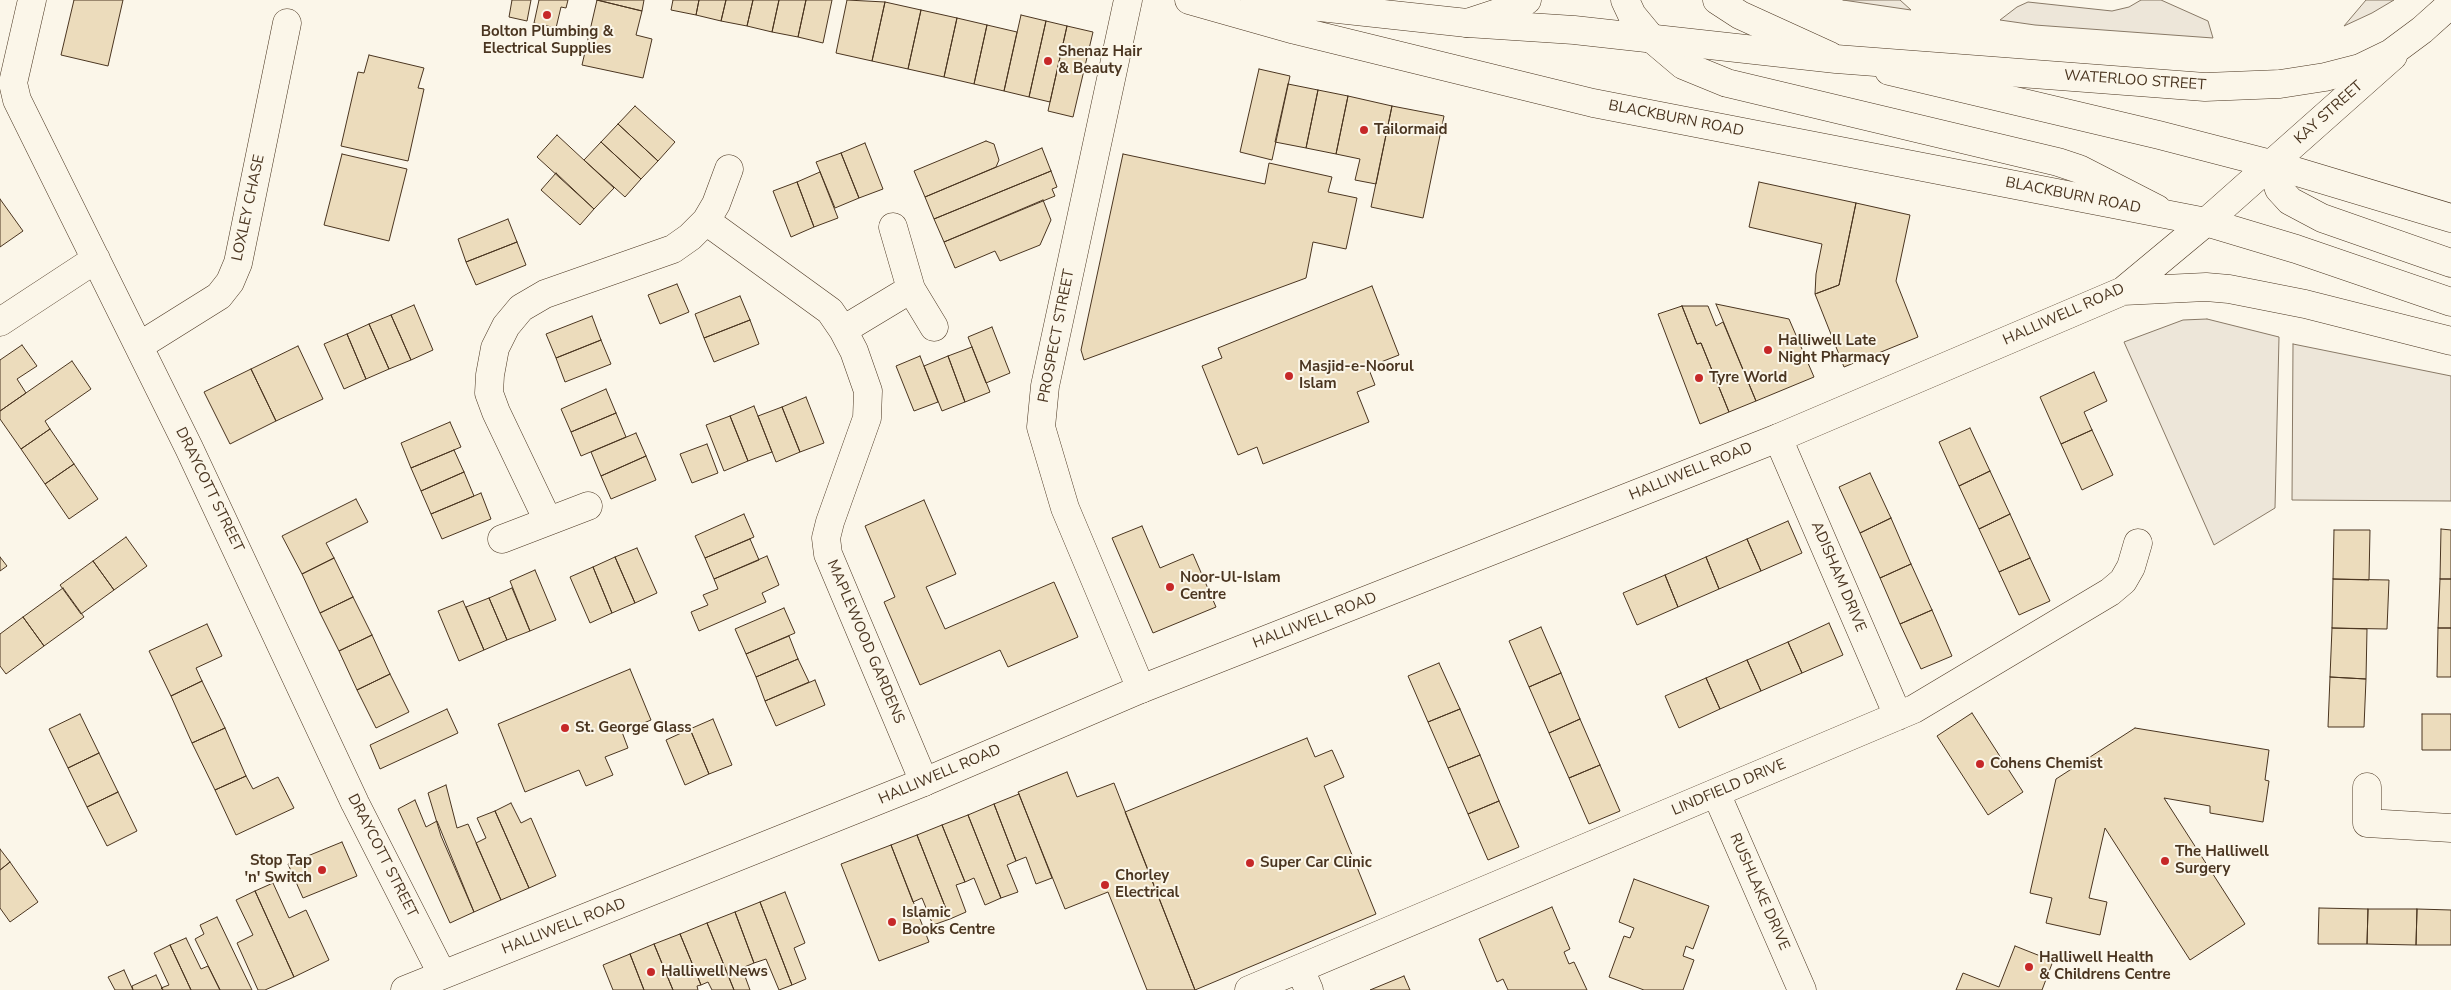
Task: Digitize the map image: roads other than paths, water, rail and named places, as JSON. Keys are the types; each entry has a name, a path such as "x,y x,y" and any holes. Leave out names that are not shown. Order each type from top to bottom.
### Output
{"main road":[{"name":"DRAYCOTT STREET","path":"32,0 14,84 17,100 139,346 253,583 355,803 442,974"},
{"name":"PROSPECT STREET","path":"1128,0 1045,386 1041,426 1065,508 1141,689"},
{"name":"BLACKBURN ROAD","path":"1189,0 1295,30 1593,103 2206,222 2296,249 2451,302"},
{"path":"1255,0 1467,23 1574,30 1836,59 2160,134 2271,164 2451,218"},
{"path":"1467,23 1519,6 1527,0"},
{"name":"BLACKBURN ROAD","path":"1625,0 1632,15 1651,38 1683,65 1727,83 2058,162 2079,169 2167,214"},
{"path":"1717,0 1740,16 1836,59"},
{"name":"KAY STREET","path":"2206,222 2451,4"},
{"name":"LOXLEY CHASE","path":"139,346 219,296 230,282 240,253 287,23"},
{"name":"WATERLOO STREET","path":"1836,59 2205,86 2280,84 2325,77 2360,68 2391,53 2422,30"},
{"path":"2271,164 2279,189 2290,201 2314,214 2363,234 2451,263"},
{"path":"548,522 496,412 489,393 495,348 506,326 521,308 545,294 674,249 690,237 706,221 716,204 729,169"},
{"name":"MAPLEWOOD GARDENS","path":"706,221 830,310 844,330 854,351 868,391 867,418 830,522 826,538 828,554 924,782"},
{"name":"HALLIWELL ROAD","path":"405,990 924,782 1141,689 1778,438 2123,291 2206,222"},
{"path":"892,227 911,289 934,327"},
{"path":"0,322 96,259"},
{"path":"2123,291 2206,287 2229,289 2305,304 2451,341"},
{"path":"844,330 911,289"},
{"name":"ADISHAM DRIVE","path":"1778,438 1898,716"},
{"path":"502,539 588,506"},
{"name":"LINDFIELD DRIVE","path":"1249,990 1304,979 1716,793 1914,709 2110,592 2123,581 2132,567 2138,543"},
{"path":"2367,787 2367,823 2451,828"},
{"name":"RUSHLAKE DRIVE","path":"1716,793 1802,990"}],"place":[{"name":"Bolton Plumbing & Electrical Supplies","path":"547,15"},
{"name":"Shenaz Hair & Beauty","path":"1048,61"},
{"name":"Tailormaid","path":"1364,130"},
{"name":"Halliwell Late Night Pharmacy","path":"1768,350"},
{"name":"Masjid-e-Noorul Islam","path":"1289,376"},
{"name":"Tyre World","path":"1699,378"},
{"name":"Noor-Ul-Islam Centre","path":"1170,587"},
{"name":"St. George Glass","path":"565,728"},
{"name":"Cohens Chemist","path":"1980,764"},
{"name":"The Halliwell Surgery","path":"2165,861"},
{"name":"Super Car Clinic","path":"1250,863"},
{"name":"Stop Tap 'n' Switch","path":"322,870"},
{"name":"Chorley Electrical","path":"1105,885"},
{"name":"Islamic Books Centre","path":"892,922"},
{"name":"Halliwell Health & Childrens Centre","path":"2029,967"},
{"name":"Halliwell News","path":"651,972"}]}
